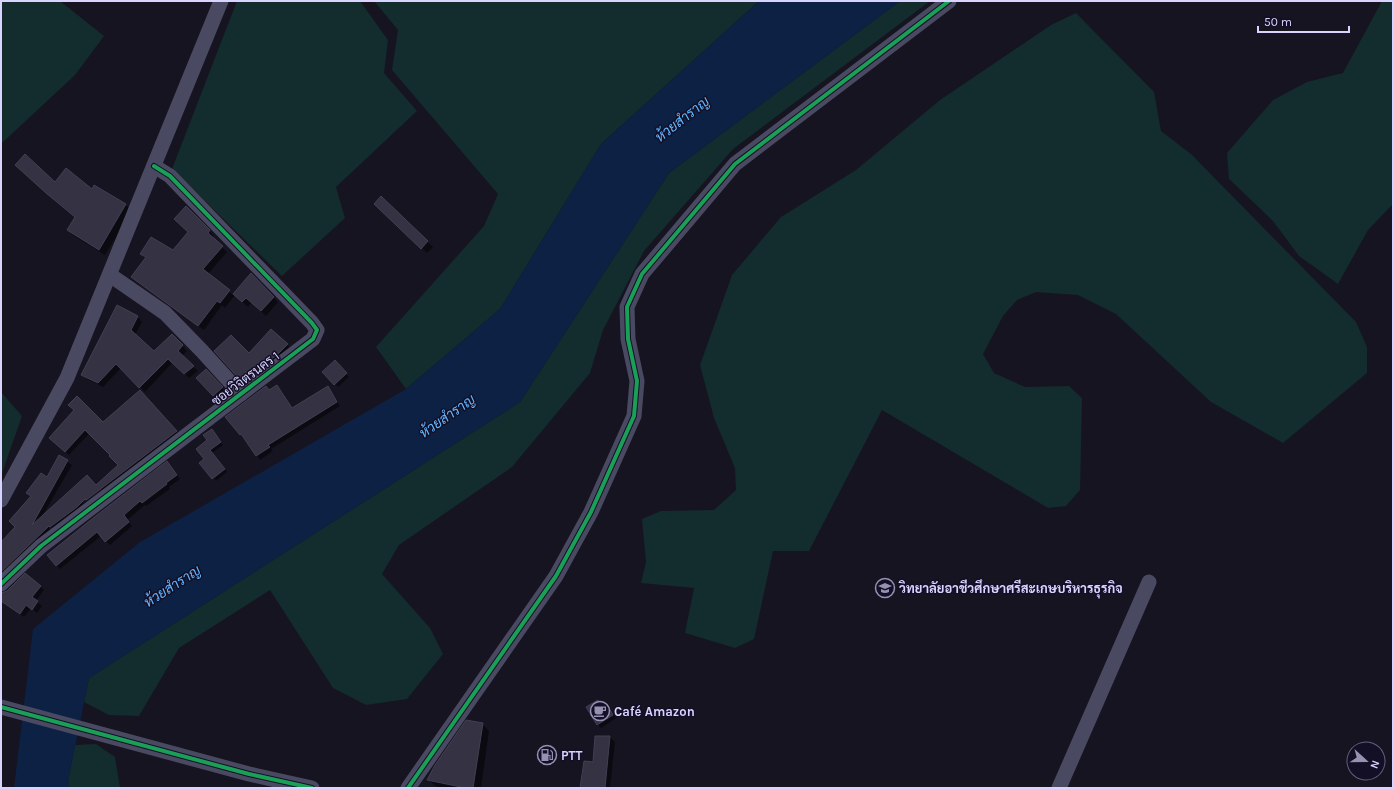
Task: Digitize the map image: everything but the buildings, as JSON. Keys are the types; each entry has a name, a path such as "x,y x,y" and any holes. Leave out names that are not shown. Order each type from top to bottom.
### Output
{"street":[{"path":"1,500 67,378 222,1"},
{"path":"408,788 556,576 591,512 634,416 637,381 628,339 627,307 642,274 735,164 949,1"},
{"name":"ซอยวิจิตรนคร 1","path":"1,584 41,546 313,340 317,330 312,323 170,176 154,166"},
{"path":"110,275 165,313 241,394"},
{"path":"1060,788 1149,582"},
{"path":"1,707 249,774 312,788"}],"green space":[{"path":"1,1 60,1 104,36 75,75 3,142 1,140"},
{"path":"237,1 360,1 388,40 384,73 417,111 336,187 345,218 282,276 172,169"},
{"path":"374,1 759,1 601,144 500,309 406,389 376,347 484,226 498,194 392,70 398,30"},
{"path":"900,1 930,1 733,149 644,251 603,330 590,373 512,467 399,545 382,574 430,628 443,654 407,699 366,705 333,688 270,590 179,648 139,716 109,715 84,702 89,678 520,402 669,173"},
{"path":"1382,1 1393,1 1393,204 1368,230 1338,284 1299,256 1273,221 1229,179 1227,153 1273,100 1307,82 1343,73"},
{"path":"1076,13 1154,92 1161,131 1191,154 1356,322 1367,347 1367,373 1283,443 1211,402 1116,314 1078,295 1036,292 1017,300 1003,316 983,354 994,373 1025,387 1069,386 1082,398 1080,490 1066,506 1048,508 882,410 809,551 773,551 754,639 735,648 685,633 694,588 641,583 646,562 642,519 661,511 714,510 736,490 735,468 714,418 700,365 732,275 781,217 856,170 940,100 1051,25"},
{"path":"1,392 22,416 1,476"},
{"path":"96,744 115,757 120,788 69,788 68,781 75,745"}],"water":[{"name":"ห้วยสำราญ","path":"759,1 900,1 669,173 520,402 89,678 68,781 69,788 14,788 33,629 140,542 406,389 500,309 601,144"}],"cycle path":[{"path":"408,788 556,576 591,512 634,416 637,381 628,339 627,307 642,274 735,164 949,1"},
{"path":"1,584 41,546 313,339 317,330 312,323 170,176 154,166"},
{"path":"1,707 249,774 312,788"}],"place":[{"name":"วิทยาลัยอาชีวศึกษาศรีสะเกษบริหารธุรกิจ","path":"885,588"},
{"name":"Café Amazon","path":"600,711"},
{"name":"PTT","path":"547,755"}]}
